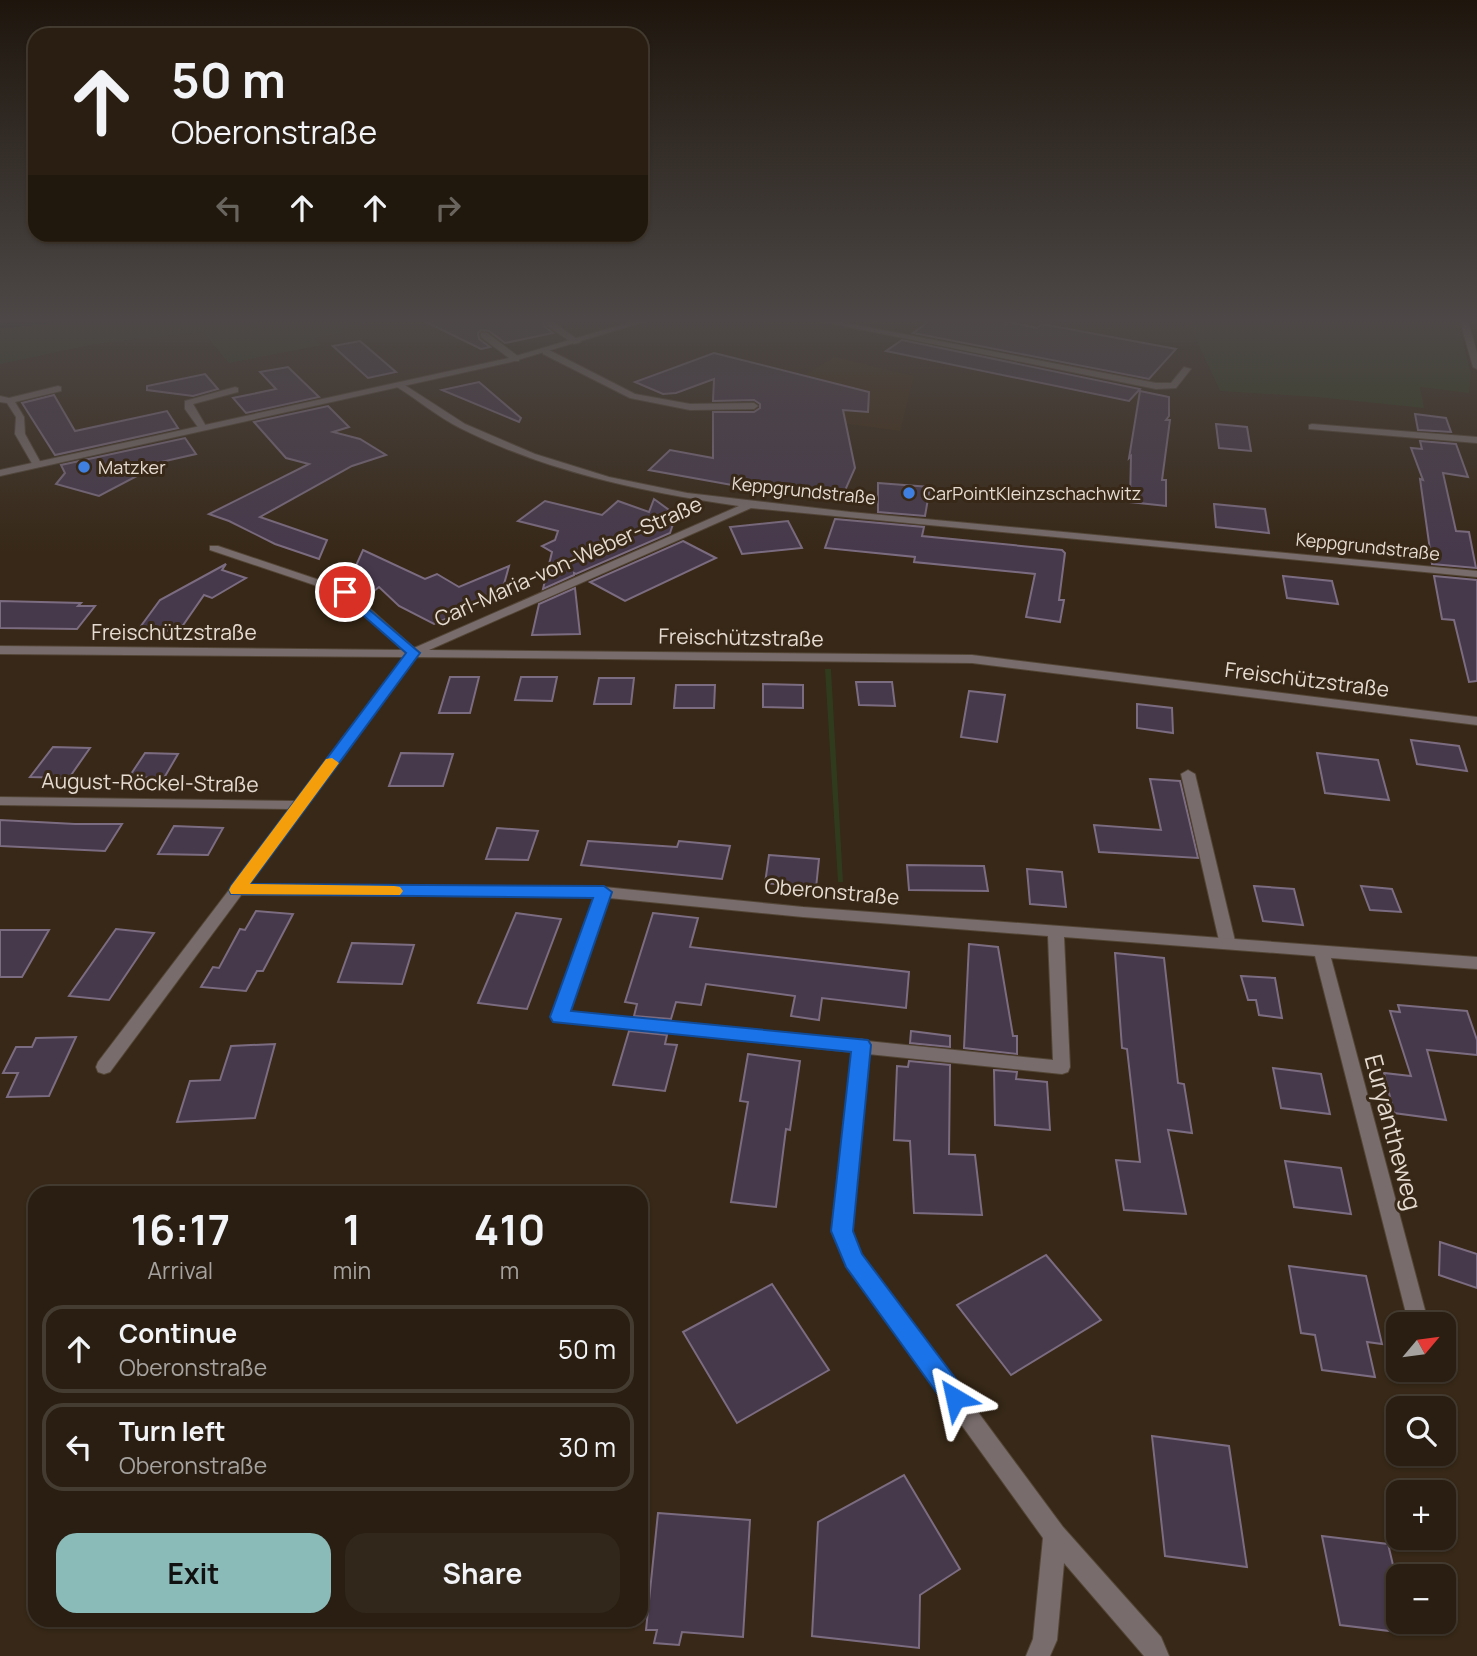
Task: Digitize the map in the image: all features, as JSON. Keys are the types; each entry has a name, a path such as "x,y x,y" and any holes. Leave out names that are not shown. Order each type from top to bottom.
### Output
{"street":[{"path":"202,428 189,410 188,404 207,398"},
{"path":"0,472 339,398"},
{"name":"Keppgrundstraße","path":"419,398 462,428 528,456 598,477 752,504 1477,575"},
{"path":"645,398 690,407 754,406"},
{"path":"5,400 20,418 20,434 37,465"},
{"path":"1312,427 1477,440"},
{"name":"Carl-Maria-von-Weber-Straße","path":"104,1067 413,653 752,504"},
{"path":"214,548 345,592 413,653"},
{"name":"Freischützstraße","path":"0,650 972,659 1477,720"},
{"path":"1188,774 1228,945"},
{"name":"August-Röckel-Straße","path":"0,801 300,805"},
{"name":"Oberonstraße","path":"237,890 604,892 1056,932 1477,963"},
{"path":"604,892 560,1017 1062,1067 1056,932"},
{"name":"Euryantheweg","path":"1322,952 1416,1312"},
{"path":"861,1045 842,1231 854,1260 1055,1535 1152,1646 1157,1656"},
{"path":"1038,1656 1045,1640 1055,1535"}],"shaded area":[{"path":"767,398 908,398 900,431 748,410"}],"green space":[{"path":"1329,398 1422,398 1424,408"},
{"path":"825,669 831,669 843,882 838,882"}],"building":[{"path":"56,398 75,431 167,411 178,428 55,455 22,403"},
{"path":"233,398 313,398 246,413"},
{"path":"462,398 498,398 521,418 519,422"},
{"path":"713,398 869,398 868,412 843,410 855,468 843,495 771,486 772,489 732,485 649,470 670,450 713,458 713,412 754,412 760,408 760,404 754,400 713,401"},
{"path":"1139,398 1169,398 1169,416 1166,420 1170,420 1162,480 1166,480 1166,506 1130,502 1131,456 1129,458"},
{"path":"328,406 349,427 333,432 360,439 386,455 352,466 260,517 327,540 319,559 275,544 209,514 309,464 286,458 254,422"},
{"path":"1415,414 1446,418 1451,432 1418,430"},
{"path":"1216,424 1247,427 1251,451 1219,448"},
{"path":"185,438 196,454 152,464 156,466 99,496 56,484 65,473 61,465"},
{"path":"1420,441 1456,444 1468,477 1443,473 1456,531 1469,532 1476,568 1432,564 1420,479 1423,480 1411,448 1422,449"},
{"path":"878,483 930,487 925,516 878,512"},
{"path":"654,499 676,515 670,533 574,573 543,589 552,552 542,546 555,540 558,531 518,521 545,501 602,515 618,501 649,512"},
{"path":"1214,504 1265,509 1269,533 1216,527"},
{"path":"835,519 924,527 922,536 1062,550 1065,553 1059,600 1064,600 1060,622 1026,617 1035,574 914,562 915,557 825,548"},
{"path":"788,521 802,548 742,554 730,527"},
{"path":"683,541 716,558 625,601 590,582"},
{"path":"363,550 425,579 437,574 459,587 509,566 501,595 434,624 399,606 379,587 374,591 350,579"},
{"path":"226,564 222,570 246,578 212,598 204,595 179,631 138,630 160,600"},
{"path":"1283,576 1332,581 1338,604 1287,598"},
{"path":"1434,576 1477,580 1477,681 1469,682 1454,620 1442,619"},
{"path":"575,588 580,634 532,635 539,604"},
{"path":"0,601 81,603 78,606 95,606 77,629 0,628"},
{"path":"450,677 479,677 470,713 439,713"},
{"path":"521,677 557,677 552,701 515,700"},
{"path":"599,678 634,678 631,704 594,704"},
{"path":"856,682 892,682 895,706 859,705"},
{"path":"763,684 803,685 803,708 763,707"},
{"path":"676,685 715,685 714,708 674,708"},
{"path":"969,691 1005,695 997,742 961,737"},
{"path":"1137,704 1172,708 1173,733 1137,728"},
{"path":"1411,740 1459,746 1467,771 1417,764"},
{"path":"53,747 90,748 69,778 30,777"},
{"path":"145,753 178,754 164,778 129,777"},
{"path":"401,753 453,754 443,786 389,786"},
{"path":"1317,753 1378,760 1389,800 1325,793"},
{"path":"1150,779 1180,781 1198,858 1099,852 1094,825 1161,830"},
{"path":"0,820 122,824 105,851 0,846"},
{"path":"174,826 223,828 208,855 158,854"},
{"path":"497,828 538,831 528,860 486,859"},
{"path":"588,841 677,847 679,841 730,846 722,879 581,865"},
{"path":"769,855 819,859 816,888 765,883"},
{"path":"907,865 984,866 988,891 909,890"},
{"path":"1027,869 1062,872 1066,907 1030,904"},
{"path":"1254,886 1294,889 1303,925 1263,921"},
{"path":"1361,886 1392,889 1401,912 1370,910"},
{"path":"256,911 293,914 263,971 257,971 246,991 201,987 213,967 219,968 240,929 245,930"},
{"path":"516,913 561,919 527,1009 478,1003"},
{"path":"653,913 698,918 690,947 909,972 906,1008 822,998 819,1020 791,1016 795,996 706,984 701,1005 676,1002 671,1019 634,1016 637,1004 625,1002"},
{"path":"116,929 154,933 109,1000 69,996"},
{"path":"0,930 49,930 22,977 0,977"},
{"path":"352,943 414,945 402,984 338,982"},
{"path":"969,944 998,947 1013,1036 1017,1036 1017,1054 964,1048"},
{"path":"1115,953 1164,958 1178,1083 1184,1084 1192,1133 1168,1130 1186,1214 1124,1210 1116,1160 1140,1162 1127,1049 1122,1048"},
{"path":"1241,976 1275,978 1282,1018 1259,1015 1256,1000 1248,1000"},
{"path":"1398,1005 1467,1011 1477,1040 1477,1055 1427,1050 1446,1120 1394,1113 1384,1073 1411,1076 1390,1011 1400,1012"},
{"path":"629,1031 667,1035 665,1044 677,1045 665,1091 613,1085"},
{"path":"911,1031 950,1036 950,1047 910,1043"},
{"path":"76,1037 49,1096 7,1097 18,1073 3,1073 16,1047 32,1047 36,1038"},
{"path":"275,1044 255,1118 177,1122 190,1081 220,1080 231,1046"},
{"path":"748,1054 800,1061 790,1130 786,1129 776,1207 731,1202 748,1102 740,1101"},
{"path":"909,1061 950,1065 949,1154 975,1155 982,1215 914,1213 910,1141 894,1140 897,1066 908,1067"},
{"path":"1273,1068 1321,1074 1330,1114 1281,1108"},
{"path":"994,1070 1017,1072 1016,1079 1047,1082 1050,1130 995,1125"},
{"path":"1285,1161 1341,1168 1351,1214 1294,1207"},
{"path":"1440,1242 1477,1254 1477,1288 1439,1275"},
{"path":"1046,1255 1101,1320 1011,1375 957,1305"},
{"path":"1289,1266 1366,1276 1382,1344 1367,1342 1375,1377 1322,1370 1315,1335 1301,1333"},
{"path":"772,1284 829,1370 737,1423 683,1332"},
{"path":"1152,1436 1229,1446 1247,1567 1165,1556"},
{"path":"904,1475 960,1569 920,1595 919,1648 812,1636 818,1522"},
{"path":"658,1513 750,1520 743,1637 682,1632 679,1645 654,1643 657,1630 646,1630"},
{"path":"1322,1536 1386,1544 1393,1564 1386,1564 1386,1631 1340,1625"}],"slow traffic":[{"path":"332,763 237,890 394,891"}],"place":[{"name":"Matzker","path":"84,467"},
{"name":"CarPointKleinzschachwitz","path":"909,493"}],"route":[{"path":"345,592 413,653 237,890 604,892 560,1017 861,1045 842,1231 854,1260 955,1398"}]}
